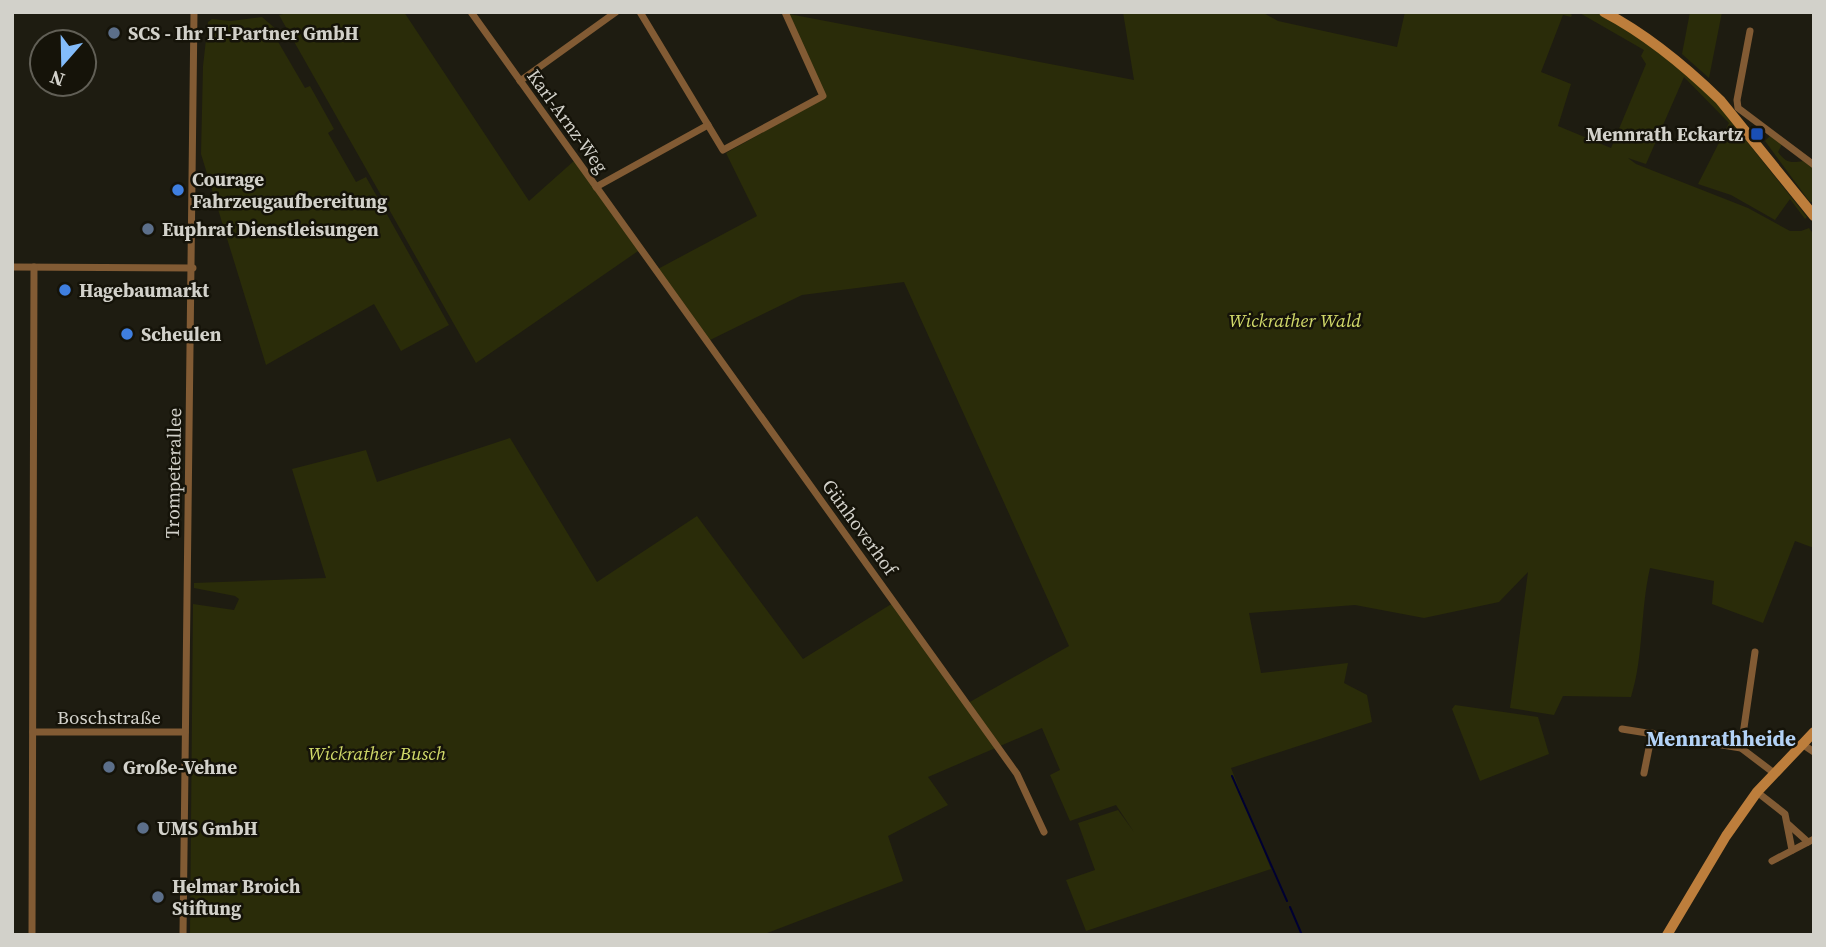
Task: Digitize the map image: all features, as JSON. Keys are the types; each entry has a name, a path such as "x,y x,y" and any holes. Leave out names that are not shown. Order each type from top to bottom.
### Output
{"main road":[{"path":"1604,12 1656,44 1720,100 1814,216"},
{"path":"1667,935 1726,836 1757,792 1814,732"}],"street":[{"name":"Trompeterallee","path":"183,935 194,12"},
{"name":"Karl-Arnz-Weg","path":"471,12 640,247"},
{"path":"520,81 616,12"},
{"path":"640,12 723,150 823,96 785,12"},
{"path":"1750,31 1737,100 1738,108 1814,165"},
{"path":"596,187 708,125"},
{"name":"Günhoverhof","path":"640,247 1017,774 1044,832"},
{"path":"12,267 193,268"},
{"path":"32,935 34,267"},
{"path":"1741,748 1755,652"},
{"path":"1622,729 1741,748 1773,773"},
{"name":"Boschstraße","path":"33,732 185,732"},
{"path":"1644,772 1652,733"},
{"path":"1802,744 1814,752"},
{"path":"1757,792 1785,814 1792,850"},
{"path":"1772,861 1811,841 1787,822"}],"green space":[{"path":"291,12 404,12 529,201 575,160 641,249 476,363 279,15"},
{"name":"Wickrather Wald","path":"1123,12 1262,12 1278,21 1397,47 1405,12 1568,12 1572,15 1563,15 1541,72 1571,84 1558,126 1611,148 1646,64 1641,56 1644,50 1578,12 1597,12 1662,53 1713,99 1807,217 1805,219 1790,199 1775,220 1731,195 1698,184 1729,123 1684,77 1646,164 1628,158 1636,164 1748,208 1790,231 1809,228 1814,235 1814,548 1795,541 1763,623 1712,604 1714,581 1650,568 1638,665 1631,697 1563,696 1554,715 1510,708 1528,572 1499,602 1424,618 1355,605 1249,613 1261,673 1348,663 1344,683 1367,695 1372,722 1231,768 1271,869 1086,931 1066,880 1095,870 1078,823 1118,810 1134,832 1116,805 1070,821 1050,775 1060,770 1042,728 928,777 948,805 888,836 903,881 762,935 190,935 193,604 234,610 239,599 194,588 194,583 326,578 292,469 366,450 377,482 510,438 597,582 697,516 803,659 893,603 968,703 1069,646 904,282 802,295 708,341 656,270 757,216 726,153 826,97 789,14 1134,80"},
{"path":"1690,12 1722,12 1709,78 1682,54"},
{"path":"262,17 277,30 273,33 305,88 310,86 334,129 328,133 356,182 366,177 449,325 401,351 374,304 266,365 201,154 203,66 208,22 212,19 231,21"},
{"path":"1770,136 1782,144 1778,152 1786,160 1803,161 1814,169 1814,203 1809,201 1765,141"},
{"path":"1455,705 1538,717 1549,754 1480,781 1452,709"}],"waterway":[{"path":"1232,776 1287,901"},
{"path":"1290,907 1302,935"}],"place":[{"name":"SCS - Ihr IT-Partner GmbH","path":"114,33"},
{"name":"Mennrath Eckartz","path":"1757,134"},
{"name":"Courage Fahrzeugaufbereitung","path":"178,190"},
{"name":"Euphrat Dienstleisungen","path":"148,229"},
{"name":"Hagebaumarkt","path":"65,290"},
{"name":"Scheulen","path":"127,334"},
{"name":"Große-Vehne","path":"109,767"},
{"name":"UMS GmbH","path":"143,828"},
{"name":"Helmar Broich Stiftung","path":"158,897"}],"district":[{"name":"Mennrathheide","path":"1721,738"}],"park label":[{"name":"Wickrather Busch","path":"377,753"}]}
